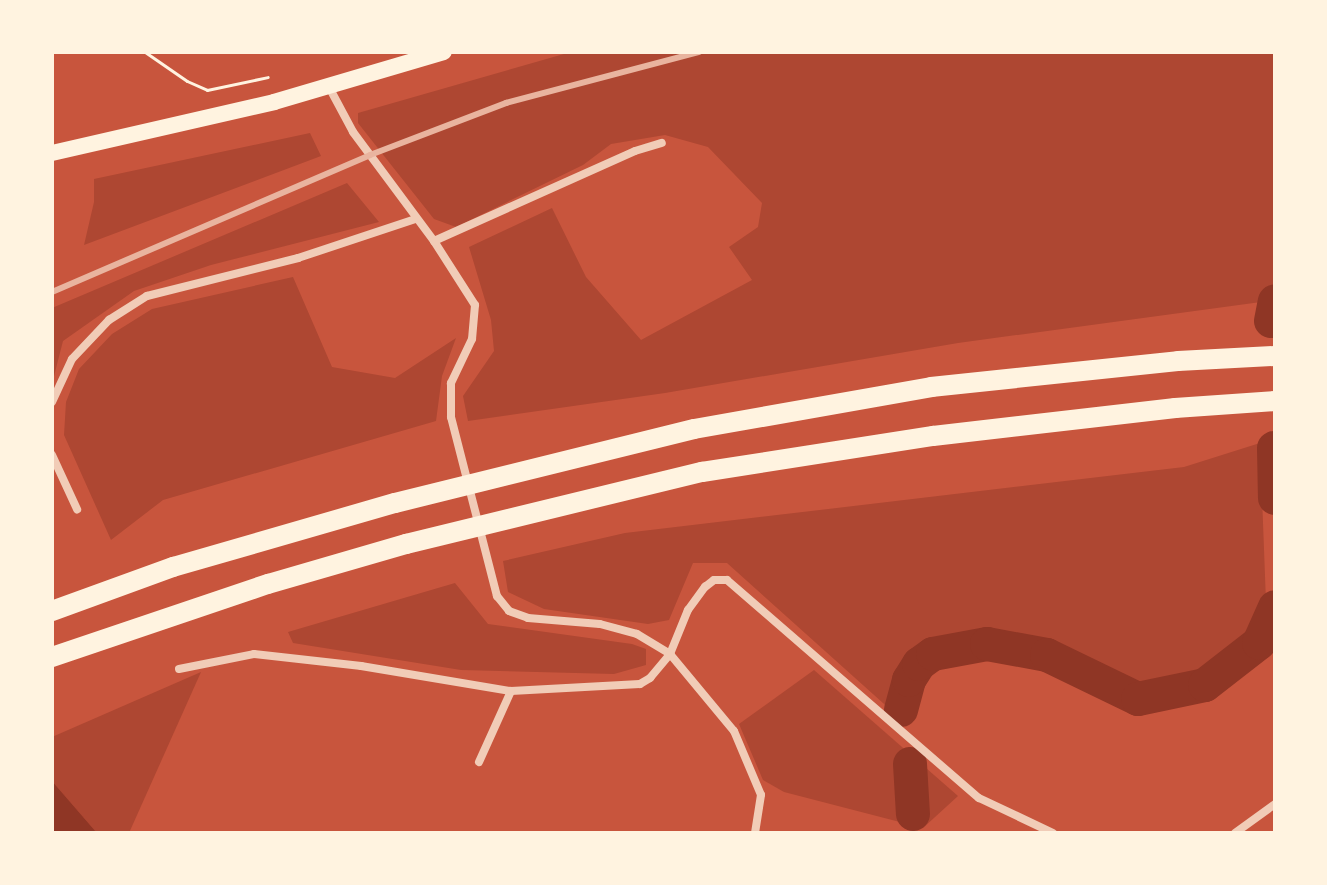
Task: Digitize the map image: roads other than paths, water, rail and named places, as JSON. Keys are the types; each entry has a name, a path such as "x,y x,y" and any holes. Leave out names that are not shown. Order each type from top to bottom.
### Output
{"highway":[{"path":"52,611 173,567 395,503 694,429 931,387 1178,361 1275,356"},
{"path":"52,657 268,584 406,544 702,472 933,436 1175,408 1275,401"}],"main road":[{"path":"52,153 329,87 444,52"}],"street":[{"path":"329,87 353,132 434,241 475,305 472,339 451,383 451,417 497,596 509,611 528,618 612,627 659,644 670,654 734,731 761,795 755,833"},
{"path":"434,241 635,151 662,143"},
{"path":"52,402 72,359 109,320 147,296 298,258 415,219"},
{"path":"52,455 77,509"},
{"path":"179,669 254,654 361,666 511,691 640,684 650,678 670,654 688,610 705,587 714,580 727,580 979,798 1053,833"},
{"path":"479,762 511,691"},
{"path":"1235,833 1275,804"}],"waterway":[{"path":"1271,321 1275,301"},
{"path":"1274,448 1275,498"},
{"path":"901,710 909,680 919,664 933,654 987,644 1047,655 1138,699 1205,685 1259,643 1275,607"},
{"path":"910,764 913,814"}],"railway":[{"path":"52,292 370,155 506,103 699,52"}]}
